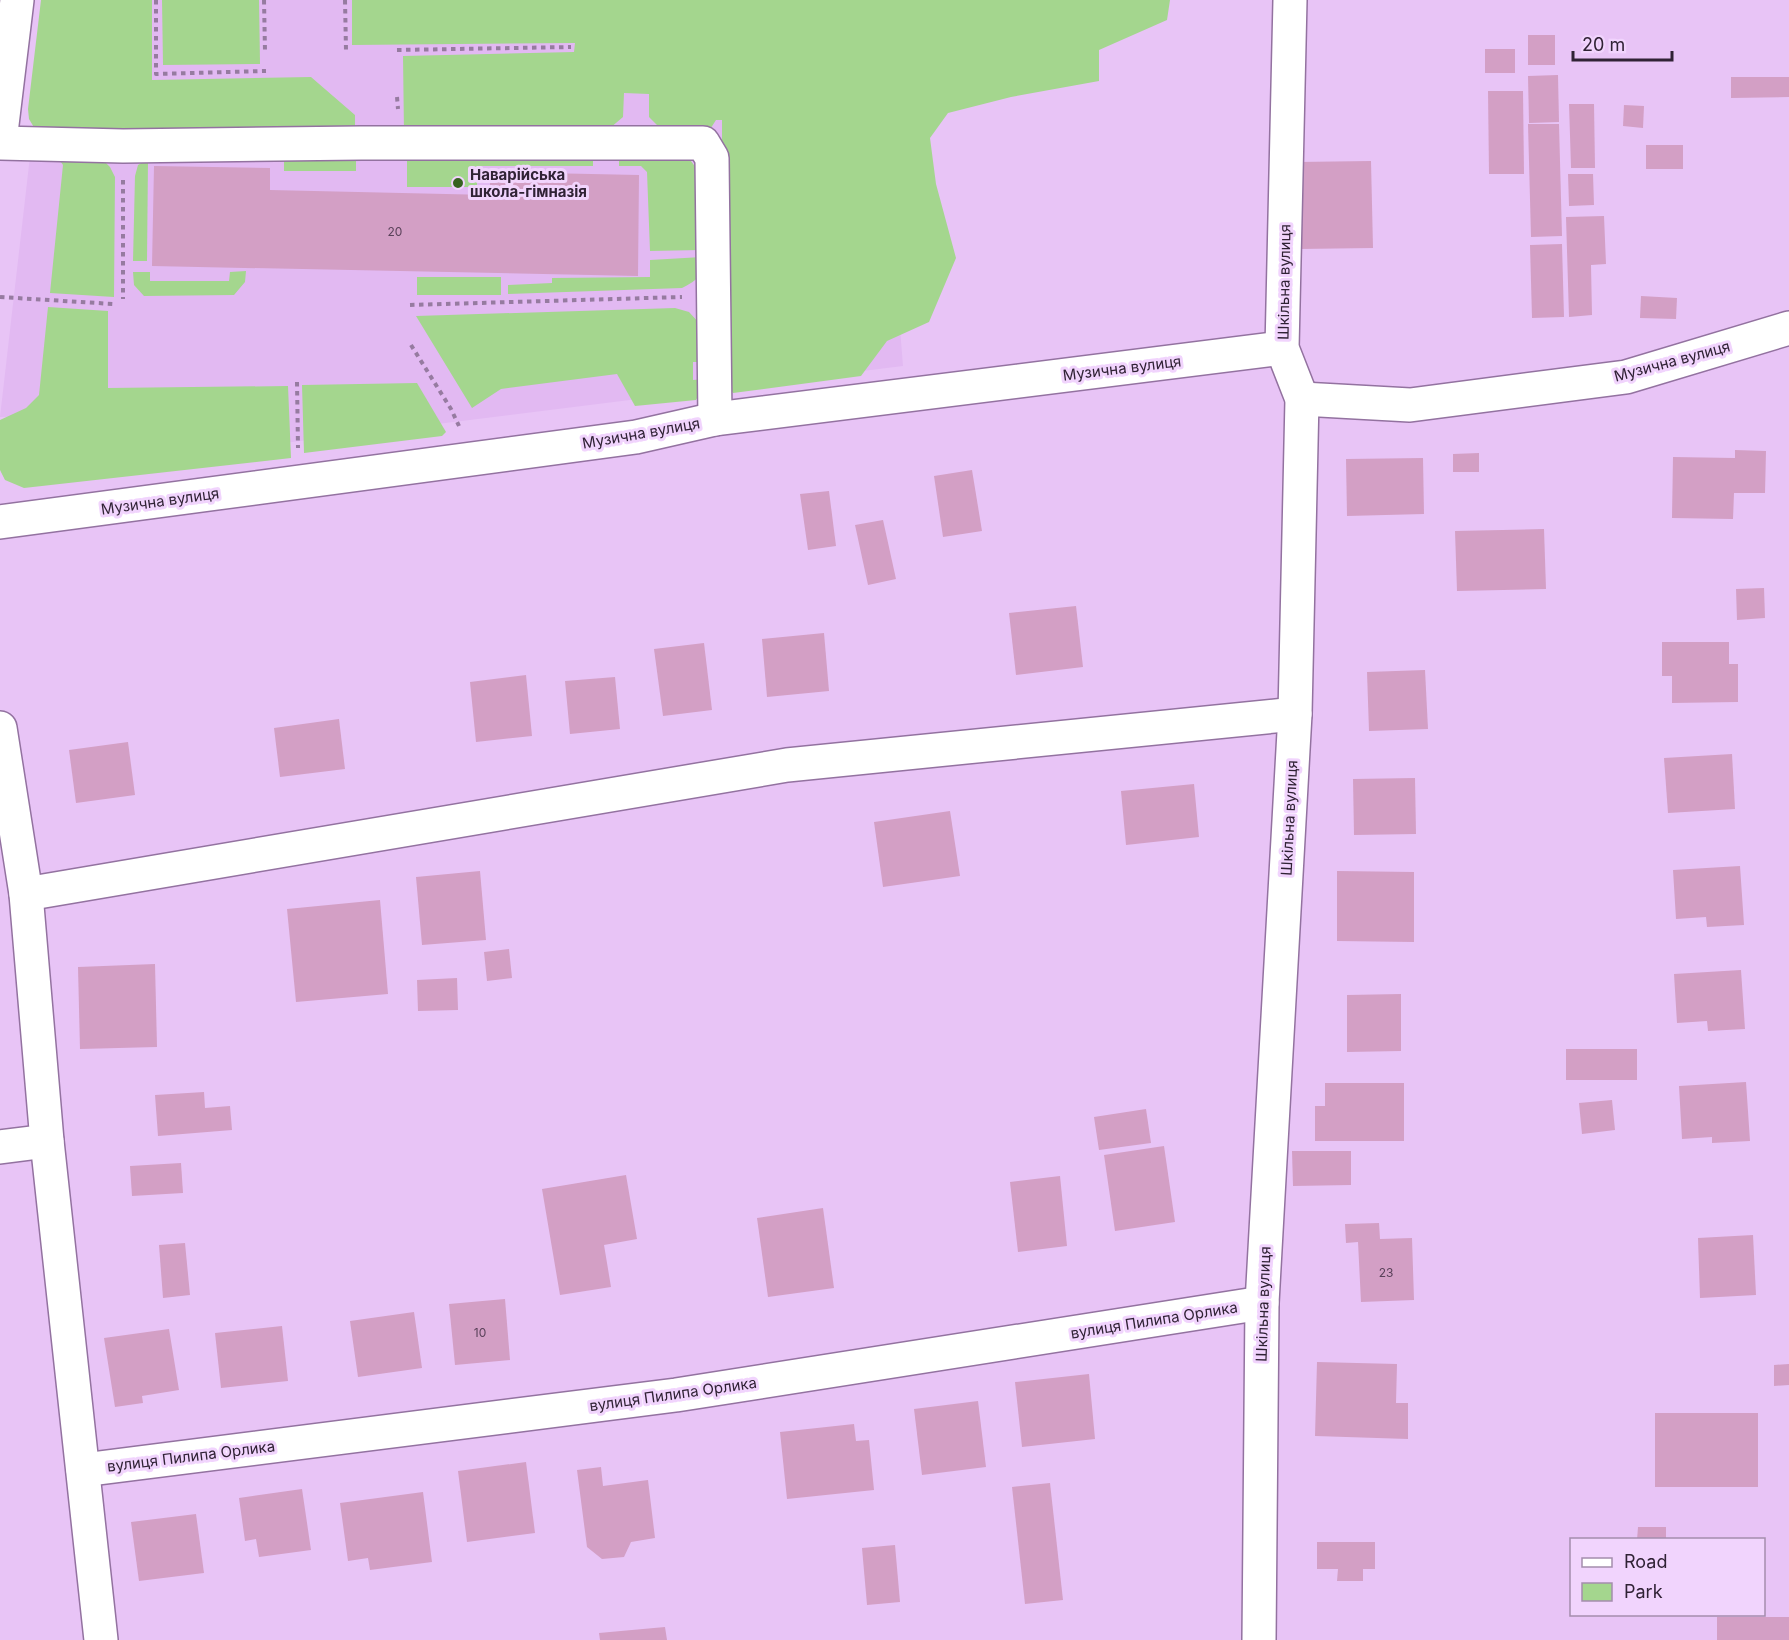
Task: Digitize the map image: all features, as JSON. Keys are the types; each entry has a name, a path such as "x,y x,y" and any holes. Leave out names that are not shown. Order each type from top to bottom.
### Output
{"street":[{"path":"17,0 5,54 0,142 123,146 703,143 712,158 715,419"},
{"name":"Шкільна вулиця","path":"1259,1640 1262,1303 1295,714 1302,399 1282,348 1290,0"},
{"name":"Музична вулиця","path":"1302,399 1410,405 1626,377 1789,328"},
{"name":"Музична вулиця","path":"0,522 636,437 715,419 1282,348"},
{"path":"26,894 787,765 1295,714"},
{"path":"0,728 26,894 47,1141 101,1640"},
{"path":"0,1147 47,1141"},
{"name":"вулиця Пилипа Орлика","path":"83,1470 676,1395 1262,1303"}],"path":[{"path":"156,0 156,74 266,71"},
{"path":"264,0 265,51"},
{"path":"345,0 346,50"},
{"path":"397,50 571,47"},
{"path":"123,146 123,299"},
{"path":"410,305 712,296"},
{"path":"0,297 113,304"},
{"path":"411,345 460,427 464,460"},
{"path":"297,382 298,482"}],"shaded area":[{"name":"Наварійська школа-гімназія","path":"48,0 874,0 903,366 99,466 99,416 0,417"}],"green space":[{"path":"41,0 152,0 152,80 311,77 355,115 355,135 35,129 29,119 28,109"},
{"path":"162,0 259,0 260,64 163,65"},
{"path":"352,0 1170,0 1167,20 1099,50 1099,81 1011,97 948,113 930,138 936,184 956,258 929,322 887,341 861,376 733,393 722,374 722,120 716,120 709,131 662,130 649,117 649,94 624,93 623,117 603,134 404,133 403,56 574,52 575,43 352,45"},
{"path":"619,151 688,157 699,172 701,250 650,251 647,172 641,166 619,166"},
{"path":"407,152 593,152 593,166 477,166 477,187 407,187"},
{"path":"284,153 356,153 356,171 284,171"},
{"path":"56,155 103,160 115,177 114,297 50,293 63,165"},
{"path":"148,159 147,261 133,261 135,176 138,165"},
{"path":"702,257 698,277 682,288 508,294 508,285 552,283 552,278 650,277 650,260"},
{"path":"246,271 245,282 234,295 144,296 134,285 133,272 150,272 150,281 229,281 230,272"},
{"path":"417,277 501,277 501,295 417,295"},
{"path":"48,307 108,311 108,388 288,386 291,458 24,488 5,480 0,470 0,420 26,408 39,395"},
{"path":"675,308 689,312 701,325 703,362 693,362 693,380 704,379 702,389 696,400 635,406 617,374 501,389 472,408 416,316"},
{"path":"417,383 446,432 442,436 304,453 302,385"}],"building":[{"path":"1528,35 1555,35 1555,65 1528,65"},
{"path":"1485,49 1515,49 1515,73 1485,73"},
{"path":"1558,75 1559,122 1529,123 1528,76"},
{"path":"1731,77 1789,77 1789,97 1731,98"},
{"path":"1488,91 1523,91 1524,174 1489,174"},
{"path":"1569,104 1594,104 1595,168 1571,168"},
{"path":"1624,105 1644,106 1643,128 1623,126"},
{"path":"1528,124 1559,124 1562,236 1531,237"},
{"path":"1646,145 1683,145 1683,169 1646,169"},
{"path":"1371,161 1373,248 1299,249 1297,162"},
{"path":"154,166 270,168 270,190 490,195 490,172 639,175 638,276 152,266"},
{"path":"1568,174 1593,174 1594,205 1569,206"},
{"path":"1604,216 1606,264 1591,265 1592,315 1569,317 1566,217"},
{"path":"1562,244 1564,317 1532,318 1530,245"},
{"path":"1641,296 1677,298 1676,319 1640,318"},
{"path":"1735,450 1766,451 1765,493 1734,493 1733,519 1672,518 1673,457 1735,458"},
{"path":"1479,453 1479,472 1453,472 1453,454"},
{"path":"1423,458 1424,514 1347,516 1346,459"},
{"path":"972,470 982,531 943,537 934,476"},
{"path":"829,491 836,546 808,550 800,494"},
{"path":"883,520 896,579 868,585 855,525"},
{"path":"1544,529 1546,589 1457,591 1455,531"},
{"path":"1764,588 1765,618 1737,620 1736,589"},
{"path":"1076,606 1083,667 1016,675 1009,613"},
{"path":"824,633 829,691 767,697 762,639"},
{"path":"1662,642 1729,642 1729,664 1738,664 1738,702 1672,703 1672,676 1662,676"},
{"path":"704,643 712,710 663,716 654,649"},
{"path":"1425,670 1428,729 1369,731 1367,672"},
{"path":"526,675 532,736 476,742 470,682"},
{"path":"615,677 620,729 570,734 565,681"},
{"path":"339,719 345,769 280,777 274,728"},
{"path":"128,742 135,795 76,803 69,750"},
{"path":"1732,754 1735,809 1668,813 1664,758"},
{"path":"1415,778 1416,834 1354,835 1353,779"},
{"path":"1194,784 1199,837 1126,845 1121,791"},
{"path":"950,811 960,876 883,887 874,822"},
{"path":"1740,866 1744,925 1707,927 1706,917 1676,919 1673,870"},
{"path":"480,871 486,940 422,945 416,877"},
{"path":"1337,871 1414,872 1414,942 1337,941"},
{"path":"380,900 388,994 296,1002 287,909"},
{"path":"509,949 512,978 487,981 484,952"},
{"path":"155,964 157,1047 80,1049 78,967"},
{"path":"1741,970 1745,1029 1708,1031 1707,1021 1677,1023 1674,974"},
{"path":"457,978 458,1010 418,1011 417,980"},
{"path":"1401,994 1401,1051 1347,1052 1347,995"},
{"path":"1566,1049 1637,1049 1637,1080 1566,1080"},
{"path":"1746,1082 1750,1141 1712,1143 1712,1137 1682,1139 1679,1086"},
{"path":"1325,1083 1404,1083 1404,1141 1315,1141 1315,1106 1325,1106"},
{"path":"204,1092 205,1108 230,1106 232,1130 158,1136 155,1095"},
{"path":"1612,1100 1615,1130 1582,1134 1579,1103"},
{"path":"1146,1109 1151,1143 1099,1150 1094,1117"},
{"path":"1164,1146 1175,1222 1115,1231 1104,1155"},
{"path":"1292,1151 1351,1151 1351,1185 1293,1186"},
{"path":"181,1163 183,1193 132,1196 130,1166"},
{"path":"626,1175 637,1239 604,1245 611,1287 560,1295 542,1189"},
{"path":"1060,1176 1067,1246 1018,1252 1010,1182"},
{"path":"823,1208 834,1288 768,1297 757,1218"},
{"path":"1379,1223 1380,1239 1412,1238 1414,1300 1361,1302 1358,1242 1346,1243 1345,1224"},
{"path":"1753,1235 1756,1295 1700,1298 1698,1238"},
{"path":"185,1243 190,1295 163,1298 159,1245"},
{"path":"505,1299 510,1360 455,1365 449,1304"},
{"path":"414,1312 422,1368 358,1377 350,1321"},
{"path":"282,1326 288,1381 221,1388 215,1333"},
{"path":"169,1329 179,1390 142,1396 143,1403 115,1407 104,1338"},
{"path":"1317,1362 1397,1364 1396,1403 1408,1403 1408,1439 1315,1436"},
{"path":"1789,1364 1789,1385 1774,1386 1774,1365"},
{"path":"1089,1374 1095,1439 1022,1447 1015,1382"},
{"path":"978,1401 986,1467 922,1475 914,1409"},
{"path":"1655,1413 1758,1413 1758,1487 1655,1487"},
{"path":"854,1424 856,1441 869,1440 874,1490 787,1499 780,1432"},
{"path":"526,1462 535,1533 467,1542 458,1471"},
{"path":"601,1467 603,1486 648,1480 655,1538 631,1542 624,1557 602,1559 587,1547 577,1470"},
{"path":"1050,1483 1063,1600 1025,1604 1012,1487"},
{"path":"302,1489 311,1550 259,1557 256,1539 245,1541 239,1498"},
{"path":"423,1492 432,1562 370,1570 368,1558 348,1561 340,1503"},
{"path":"196,1514 204,1573 139,1581 131,1522"},
{"path":"1638,1527 1666,1527 1666,1538 1637,1538"},
{"path":"1317,1542 1375,1542 1375,1569 1363,1569 1363,1581 1337,1581 1338,1569 1317,1569"},
{"path":"895,1545 900,1602 867,1605 862,1548"},
{"path":"1717,1617 1789,1617 1789,1640 1717,1640"},
{"path":"665,1627 667,1640 600,1640 599,1633"}],"place":[{"name":"Наварійська школа-гімназія","path":"458,183"}]}
